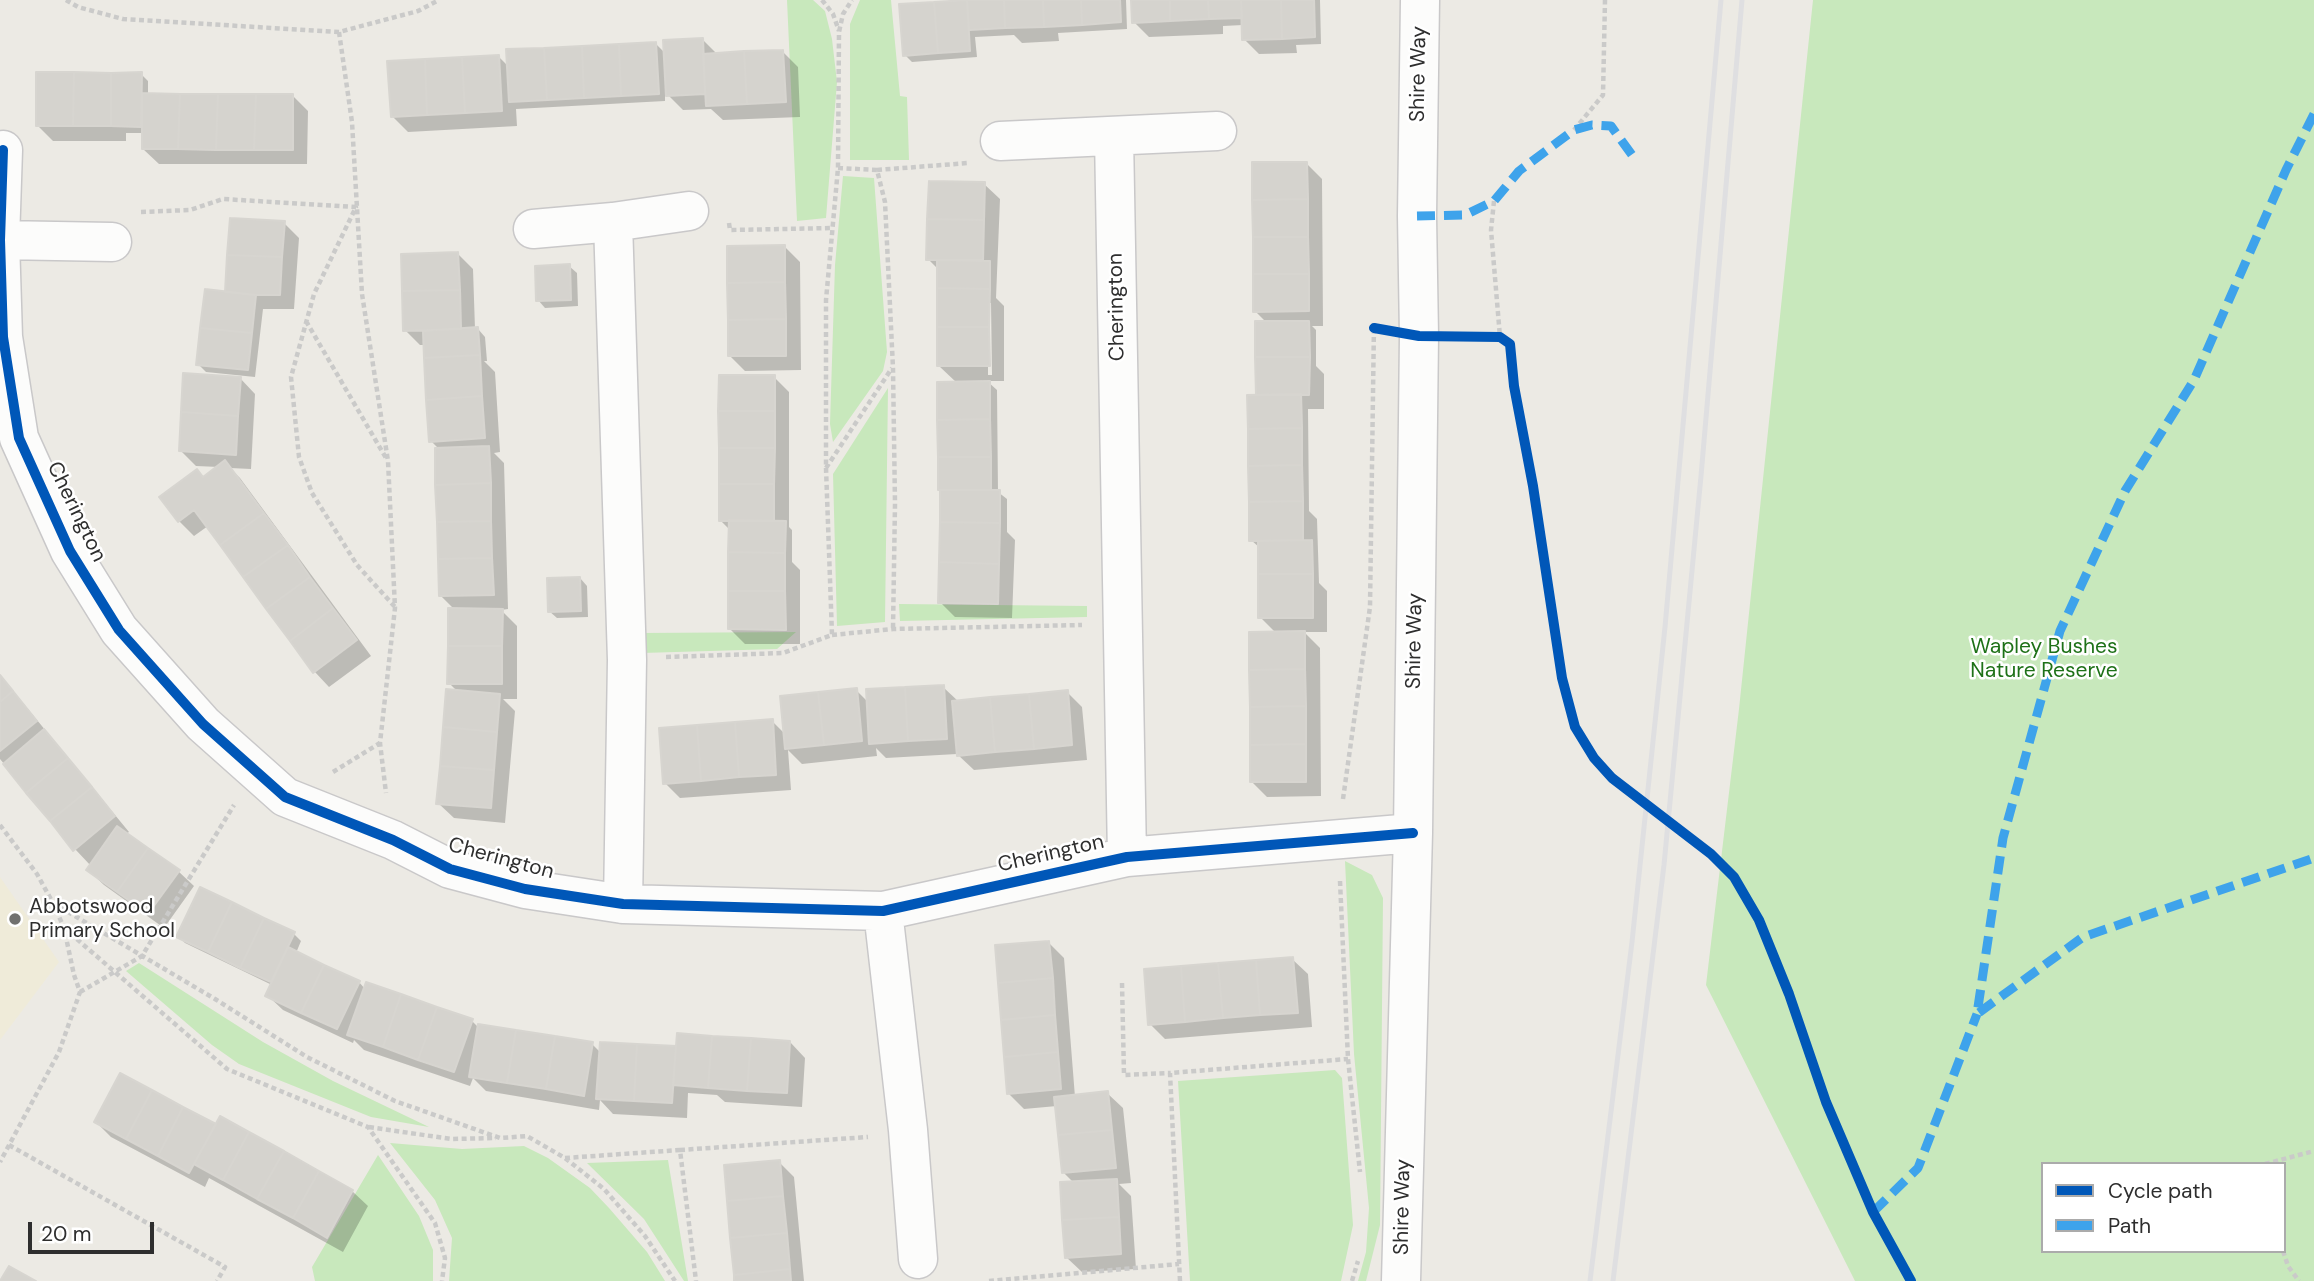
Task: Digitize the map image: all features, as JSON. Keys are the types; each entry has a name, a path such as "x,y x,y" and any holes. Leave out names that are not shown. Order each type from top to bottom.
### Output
{"street":[{"name":"Shire Way","path":"1401,1281 1413,833 1420,0"},
{"path":"1000,141 1217,131"},
{"name":"Cherington","path":"1114,136 1127,857"},
{"name":"Cherington","path":"3,150 0,240 3,337 19,438 70,551 119,630 203,724 285,797 393,840 450,869 525,889 623,904 883,911 1127,857 1413,833"},
{"path":"533,229 613,222 689,211"},
{"path":"613,222 627,660 623,904"},
{"path":"0,240 111,242"},
{"path":"883,911 908,1130 918,1259"}],"path":[{"path":"66,0 78,7 123,19 339,32 418,11 439,0"},
{"path":"822,0 833,14 839,32"},
{"path":"832,635 826,468 826,300 838,168 839,32 843,14 852,0"},
{"path":"1574,130 1603,95 1605,0"},
{"path":"339,32 352,121 362,294 388,461 395,608 380,743 393,840"},
{"path":"838,168 877,170 1001,161 1000,141"},
{"path":"877,170 885,202 893,368 893,629"},
{"path":"111,242 138,243 141,212 190,210 223,200 356,207"},
{"path":"1487,337 1505,340 1491,230 1494,201"},
{"path":"356,207 314,294 290,377 299,457 312,493 357,565 395,608"},
{"path":"729,218 730,230 833,228"},
{"path":"305,320 388,461"},
{"path":"1361,1181 1348,1059 1340,839 1341,810 1370,607 1374,328 1419,336"},
{"path":"826,468 893,368"},
{"path":"627,660 783,653 832,635 893,629 1123,625"},
{"path":"80,992 142,956 240,794"},
{"path":"0,825 37,874 53,903 64,928 80,992 59,1052 0,1162"},
{"path":"53,903 307,1057 395,1101 500,1138"},
{"path":"64,928 227,1069 368,1127 451,1139 527,1136 565,1158 604,1189 645,1236 676,1281"},
{"path":"1122,983 1124,1075 1348,1059"},
{"path":"1170,1073 1180,1281"},
{"path":"368,1127 435,1223 445,1258 442,1281"},
{"path":"565,1158 874,1137 908,1130"},
{"path":"9,1145 225,1267 217,1281"},
{"path":"680,1150 696,1281"},
{"path":"2272,1162 2314,1151"},
{"path":"2284,1253 2288,1266 2299,1281"},
{"path":"1352,1281 1359,1256"},
{"path":"989,1281 1180,1264"}],"shaded area":[{"name":"Abbotswood Primary School","path":"0,877 59,962 0,1040"}],"green space":[{"path":"787,0 813,0 825,11 832,39 837,82 826,218 797,221"},
{"path":"860,0 891,0 900,96 907,97 909,160 850,160 850,24"},
{"name":"Wapley Bushes Nature Reserve","path":"1813,0 2314,0 2314,1281 1855,1281 1706,985 1739,709"},
{"path":"843,176 874,178 887,352 883,371 833,442 830,424 835,265"},
{"path":"888,388 885,622 837,626 833,474"},
{"path":"899,604 1087,606 1087,617 900,621"},
{"path":"796,632 777,649 642,653 640,633"},
{"path":"1345,861 1372,875 1383,898 1380,1225 1366,1281 1358,1281 1366,1252 1369,1208 1354,1054"},
{"path":"139,963 263,1042 333,1081 429,1127 371,1117 239,1064 212,1045 126,971"},
{"path":"1335,1070 1342,1078 1353,1225 1341,1281 1190,1281 1178,1081"},
{"path":"390,1143 462,1149 524,1146 548,1158 590,1188 647,1252 665,1281 449,1281 452,1238 435,1200"},
{"path":"378,1155 419,1216 433,1250 433,1281 315,1281 312,1267"},
{"path":"668,1160 688,1281 684,1281 644,1219 587,1163"}],"building":[{"path":"967,0 970,51 938,53 934,2"},
{"path":"967,0 1004,0 1005,28 969,30"},
{"path":"1004,0 1043,0 1044,27 1005,28"},
{"path":"1043,0 1081,0 1082,25 1044,27"},
{"path":"1081,0 1120,0 1121,22 1082,25"},
{"path":"1131,0 1170,0 1170,21 1132,23"},
{"path":"1170,0 1208,0 1209,19 1170,21"},
{"path":"1208,0 1241,0 1242,18 1209,19"},
{"path":"1241,0 1281,0 1282,39 1242,40"},
{"path":"1281,0 1314,0 1315,37 1282,39"},
{"path":"934,2 938,53 903,56 899,4"},
{"path":"703,38 705,94 666,96 663,40"},
{"path":"656,42 659,94 621,96 619,44"},
{"path":"619,44 621,96 584,98 582,46"},
{"path":"582,46 584,98 547,100 544,48"},
{"path":"544,48 547,100 509,102 506,49"},
{"path":"783,50 786,102 747,104 744,51"},
{"path":"744,51 747,104 706,106 703,54"},
{"path":"499,55 502,111 465,113 462,57"},
{"path":"462,57 465,113 427,115 425,59"},
{"path":"425,59 427,115 391,117 387,61"},
{"path":"36,72 74,72 73,126 36,126"},
{"path":"74,72 111,73 111,126 73,126"},
{"path":"142,72 141,127 111,126 111,73"},
{"path":"142,93 180,94 178,149 142,149"},
{"path":"180,94 218,94 216,150 178,149"},
{"path":"218,94 256,94 254,150 216,150"},
{"path":"256,94 293,94 293,150 254,150"},
{"path":"1252,162 1307,162 1308,199 1252,200"},
{"path":"929,181 985,182 984,220 927,219"},
{"path":"1308,199 1308,237 1253,237 1252,200"},
{"path":"230,218 285,221 282,257 227,255"},
{"path":"927,219 984,220 983,260 926,260"},
{"path":"1253,237 1308,237 1309,274 1253,274"},
{"path":"785,245 785,282 727,283 727,246"},
{"path":"458,252 460,290 402,291 401,254"},
{"path":"227,255 282,257 280,295 225,292"},
{"path":"937,260 990,261 990,289 937,288"},
{"path":"570,264 571,300 536,301 535,266"},
{"path":"1253,274 1309,274 1309,311 1253,312"},
{"path":"785,282 786,319 728,320 727,283"},
{"path":"937,288 990,289 989,327 937,327"},
{"path":"205,289 256,295 252,333 200,328"},
{"path":"460,290 461,329 403,331 402,291"},
{"path":"786,319 786,356 728,356 728,320"},
{"path":"1255,321 1309,321 1310,357 1255,357"},
{"path":"478,327 480,355 424,358 423,331"},
{"path":"937,327 989,327 990,366 937,366"},
{"path":"200,328 252,333 248,370 196,365"},
{"path":"480,355 482,396 426,400 424,358"},
{"path":"1255,357 1310,357 1309,395 1256,395"},
{"path":"183,373 241,377 238,416 181,412"},
{"path":"719,375 775,375 775,411 718,411"},
{"path":"990,381 990,419 937,420 937,382"},
{"path":"1301,394 1302,428 1248,429 1247,395"},
{"path":"482,396 485,438 429,442 426,400"},
{"path":"718,411 775,411 775,448 719,448"},
{"path":"181,412 238,416 236,455 179,451"},
{"path":"990,419 991,457 938,457 937,420"},
{"path":"1302,428 1302,465 1248,466 1248,429"},
{"path":"489,446 491,483 435,485 435,448"},
{"path":"719,448 775,448 774,484 719,484"},
{"path":"938,457 991,457 991,490 938,490"},
{"path":"225,460 264,513 220,545 194,510 178,522 159,497 197,469 203,477"},
{"path":"1302,465 1303,501 1249,502 1248,466"},
{"path":"491,483 491,521 437,522 435,485"},
{"path":"719,484 774,484 774,521 719,521"},
{"path":"940,490 1000,490 1000,523 940,522"},
{"path":"1303,501 1303,540 1249,541 1249,502"},
{"path":"264,513 288,545 243,577 220,545"},
{"path":"729,520 786,521 785,553 728,552"},
{"path":"491,521 492,558 438,559 437,522"},
{"path":"940,522 1000,523 999,564 939,562"},
{"path":"1312,540 1313,574 1258,574 1258,541"},
{"path":"288,545 310,577 266,609 243,577"},
{"path":"728,552 785,553 785,591 728,591"},
{"path":"492,558 494,595 439,596 438,559"},
{"path":"939,562 999,564 998,604 938,603"},
{"path":"1258,574 1313,574 1313,618 1258,618"},
{"path":"310,577 333,608 290,641 266,609"},
{"path":"580,577 581,611 548,612 547,578"},
{"path":"728,591 785,591 786,630 728,629"},
{"path":"333,608 357,640 313,673 290,641"},
{"path":"448,608 503,609 502,646 448,646"},
{"path":"1305,631 1305,669 1249,670 1249,632"},
{"path":"448,646 502,646 502,684 447,684"},
{"path":"1305,669 1306,706 1250,707 1249,670"},
{"path":"0,675 13,691 0,702"},
{"path":"944,685 947,739 908,741 905,687"},
{"path":"905,687 908,741 869,744 866,689"},
{"path":"857,688 862,741 824,745 818,692"},
{"path":"446,689 500,694 497,732 443,727"},
{"path":"1068,690 1072,745 1034,749 1029,694"},
{"path":"13,691 37,721 0,751 0,702"},
{"path":"818,692 824,745 785,749 780,696"},
{"path":"1029,694 1034,749 995,752 990,697"},
{"path":"990,697 995,752 957,756 952,701"},
{"path":"1306,706 1306,744 1250,745 1250,707"},
{"path":"773,719 776,775 739,777 735,722"},
{"path":"735,722 739,777 701,781 697,725"},
{"path":"697,725 701,781 663,784 659,728"},
{"path":"443,727 497,732 494,770 440,766"},
{"path":"44,729 68,758 26,793 3,764"},
{"path":"1306,744 1306,782 1250,782 1250,745"},
{"path":"68,758 92,787 50,821 26,793"},
{"path":"440,766 494,770 491,808 436,804"},
{"path":"92,787 115,816 73,851 50,821"},
{"path":"117,826 148,848 117,892 86,870"},
{"path":"148,848 180,870 148,914 117,892"},
{"path":"200,887 232,902 208,952 176,937"},
{"path":"232,902 264,918 240,968 208,952"},
{"path":"264,918 295,932 271,982 240,968"},
{"path":"1049,941 1053,978 998,983 995,945"},
{"path":"288,947 324,965 301,1013 265,996"},
{"path":"1293,957 1298,1013 1260,1015 1256,960"},
{"path":"1256,960 1260,1015 1223,1018 1218,963"},
{"path":"1218,963 1223,1018 1185,1022 1181,966"},
{"path":"324,965 360,981 337,1029 301,1013"},
{"path":"1181,966 1185,1022 1148,1025 1144,969"},
{"path":"1053,978 1055,1015 1001,1020 998,983"},
{"path":"366,982 401,994 383,1047 347,1035"},
{"path":"401,994 437,1007 418,1060 383,1047"},
{"path":"437,1007 473,1019 454,1072 418,1060"},
{"path":"1055,1015 1058,1052 1004,1057 1001,1020"},
{"path":"478,1024 516,1030 507,1083 469,1077"},
{"path":"516,1030 555,1036 546,1089 507,1083"},
{"path":"677,1033 712,1036 708,1088 673,1085"},
{"path":"555,1036 593,1042 584,1096 546,1089"},
{"path":"712,1036 751,1038 747,1091 708,1088"},
{"path":"751,1038 790,1041 787,1093 747,1091"},
{"path":"600,1042 637,1044 634,1101 596,1099"},
{"path":"637,1044 676,1046 672,1103 634,1101"},
{"path":"1058,1052 1061,1089 1007,1094 1004,1057"},
{"path":"120,1073 152,1090 126,1139 94,1122"},
{"path":"152,1090 183,1107 158,1156 126,1139"},
{"path":"1108,1091 1112,1130 1058,1135 1054,1097"},
{"path":"183,1107 216,1124 189,1173 158,1156"},
{"path":"220,1116 249,1132 223,1180 194,1164"},
{"path":"1112,1130 1116,1168 1062,1173 1058,1135"},
{"path":"249,1132 284,1151 257,1199 223,1180"},
{"path":"284,1151 319,1171 293,1218 257,1199"},
{"path":"780,1160 783,1196 727,1201 724,1165"},
{"path":"319,1171 353,1190 327,1238 293,1218"},
{"path":"1117,1179 1119,1217 1062,1220 1060,1182"},
{"path":"783,1196 787,1233 730,1238 727,1201"},
{"path":"1119,1217 1121,1254 1065,1258 1062,1220"},
{"path":"787,1233 790,1269 734,1275 730,1238"},
{"path":"9,1266 36,1281 0,1281"},
{"path":"790,1269 791,1281 734,1281 734,1275"}],"railway":[{"path":"1590,1281 1632,942 1665,627 1721,0"},
{"path":"1613,1281 1664,865 1742,0"}],"marked path":[{"path":"2314,114 2286,170 2194,380 2125,491 2060,631 2003,838 1977,1014 2083,937 2314,858"},
{"path":"1417,216 1465,215 1494,201 1519,171 1574,130 1592,125 1611,126 1632,155"},
{"path":"1873,1212 1918,1168 1977,1014"}],"cycle path":[{"path":"3,150 0,240 3,337 19,438 70,551 119,630 203,724 285,797 393,840 450,869 525,889 623,904 883,911 1127,857 1413,833"},
{"path":"1374,328 1419,336 1500,337 1510,344 1514,386 1533,486 1562,678 1575,727 1594,758 1612,778 1711,854 1734,877 1759,920 1789,994 1826,1102 1873,1212 1911,1281"}],"place":[{"name":"Abbotswood Primary School","path":"15,919"}]}
